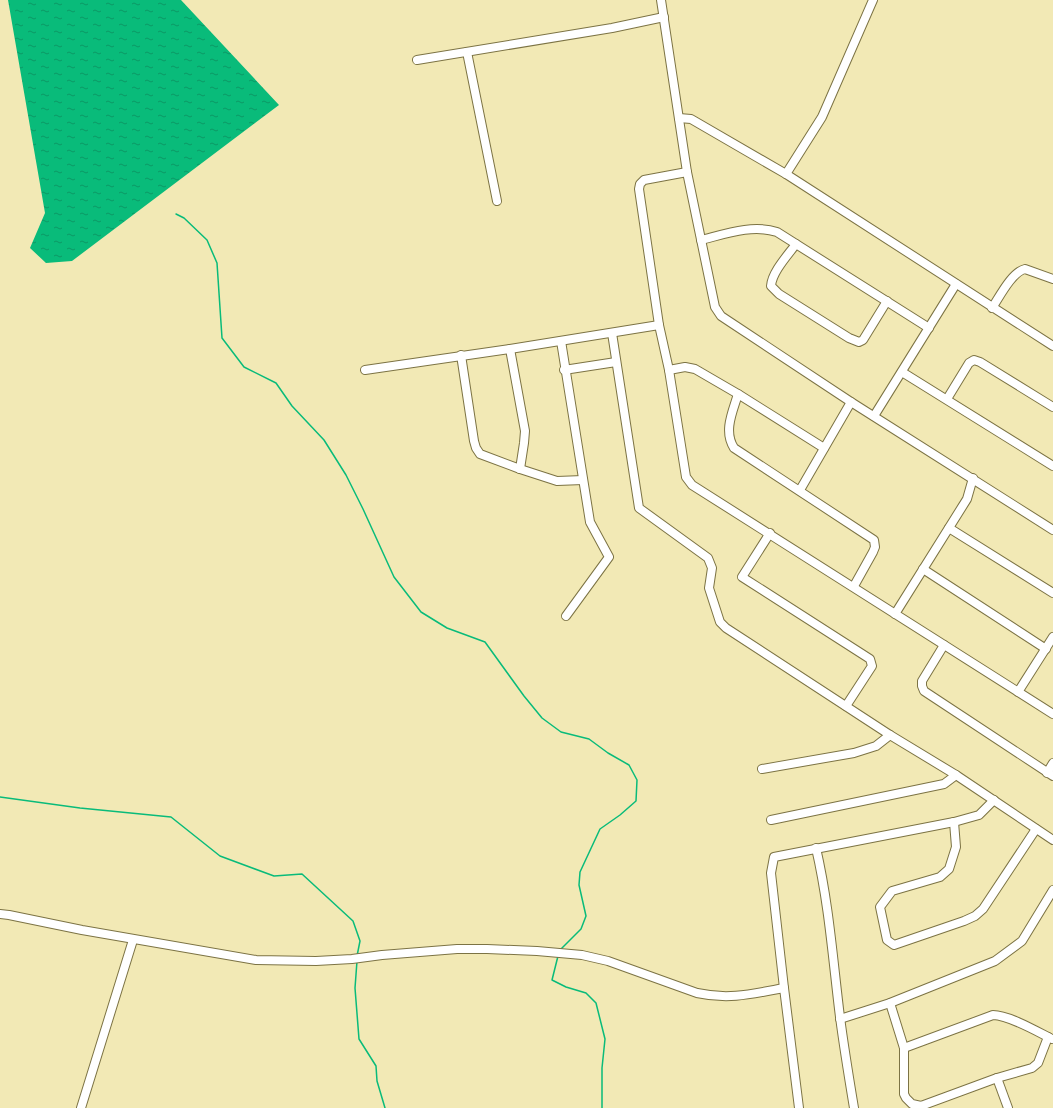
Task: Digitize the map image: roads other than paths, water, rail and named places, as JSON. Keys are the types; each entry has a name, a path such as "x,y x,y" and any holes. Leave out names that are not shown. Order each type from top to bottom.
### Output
{"street":[{"path":"662,0 687,172 715,307 721,316 851,402 1053,530"},
{"path":"786,174 822,116 873,0"},
{"path":"416,60 612,28 664,17"},
{"path":"467,52 497,201"},
{"path":"679,118 691,119 786,174 1053,346"},
{"path":"687,172 644,180 641,182 639,187 659,325 669,370 686,477 692,485 854,586 895,614 1053,714"},
{"path":"700,240 746,229 761,228 777,232 929,328"},
{"path":"796,244 774,274 771,281 771,286 779,294 849,338 858,342 863,340 887,301"},
{"path":"992,308 1012,279 1021,270 1026,269 1053,279"},
{"path":"874,416 956,284"},
{"path":"365,370 659,325"},
{"path":"612,333 639,508 708,558 712,568 709,588 720,622 890,735 956,775 1053,840"},
{"path":"561,341 564,370 590,522 609,557 566,616"},
{"path":"510,349 525,431 520,469"},
{"path":"461,355 476,448 480,454 557,481 583,480"},
{"path":"947,399 969,363 974,360 980,362 1053,407"},
{"path":"564,370 616,362"},
{"path":"669,370 692,367 824,448"},
{"path":"902,372 1053,466"},
{"path":"738,394 729,423 730,443 734,448 874,540 875,547 873,552 854,586"},
{"path":"800,490 851,402"},
{"path":"895,614 967,498 973,478"},
{"path":"949,528 1053,593"},
{"path":"770,533 742,577 870,659 872,666 846,706"},
{"path":"923,569 1046,649"},
{"path":"1018,692 1053,637"},
{"path":"944,645 922,681 924,691 1050,774 1053,763"},
{"path":"762,769 854,753 876,746 890,735"},
{"path":"771,820 944,784 956,775"},
{"path":"799,1108 771,873 774,857 954,822 979,814 994,800"},
{"path":"954,822 956,847 949,869 940,877 892,891 880,907 887,940 894,945 975,916 983,909 1036,829"},
{"path":"816,848 823,877 840,1020 854,1108"},
{"path":"840,1020 890,1003 995,961 1022,941 1052,895"},
{"path":"0,914 134,940 256,960 316,961 362,959 382,955 441,950 487,949 537,951 582,955 608,961 712,996 740,996 784,988"},
{"path":"81,1108 134,940"},
{"path":"890,1003 904,1048 904,1094 908,1101 917,1106 921,1106 997,1078 1035,1066 1051,1038 1008,1018 993,1015 904,1048"},
{"path":"997,1078 1008,1108"}],"water":[{"path":"8,0 181,0 279,105 72,261 46,263 30,248 45,213"}],"waterway":[{"path":"176,214 184,218 207,240 217,263 222,338 244,367 276,383 292,406 324,440 346,475 394,577 421,612 447,628 485,642 542,718 561,732 589,739 608,753 629,765 637,780 636,801 620,815 600,829 580,872 579,885 586,916 581,929 559,951"},
{"path":"0,797 80,808 171,817 220,856 274,876 302,874 353,921 360,941 357,956"},
{"path":"558,956 552,980 566,987 586,993 596,1003 605,1039 602,1068 602,1108"},
{"path":"357,961 355,988 359,1039 376,1066 377,1081 385,1108"}]}
